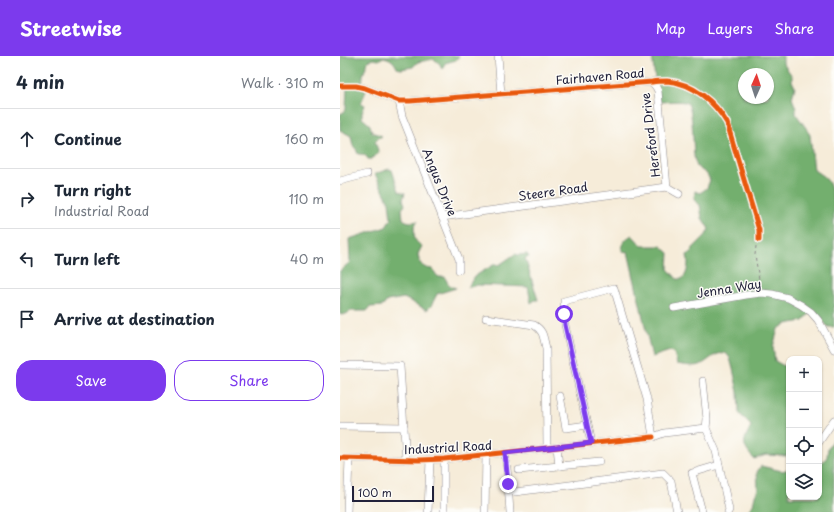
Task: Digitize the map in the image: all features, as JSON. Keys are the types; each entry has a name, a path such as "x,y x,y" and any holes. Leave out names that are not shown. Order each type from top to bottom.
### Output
{"street":[{"path":"498,56 501,94"},
{"name":"Fairhaven Road","path":"340,86 356,86 399,101 410,101 668,81 683,84 708,100 722,115 727,123 758,230 759,240"},
{"name":"Hereford Drive","path":"652,82 658,91 667,188"},
{"name":"Angus Drive","path":"399,101 402,116 459,259 459,270"},
{"path":"340,181 367,174"},
{"path":"667,188 680,194"},
{"name":"Steere Road","path":"442,217 667,188"},
{"path":"591,443 565,325 564,301 614,288 647,399 653,437"},
{"name":"Jenna Way","path":"674,308 761,293 788,298 811,312 818,320 834,349"},
{"path":"486,318 534,325 539,328 543,334 546,348 547,448"},
{"path":"340,365 400,366 406,460"},
{"path":"703,381 707,419 706,428 716,451 729,510 728,512"},
{"path":"560,396 566,428 587,425"},
{"path":"822,438 834,420"},
{"path":"340,426 404,427"},
{"name":"Industrial Road","path":"340,458 444,460 653,437 664,433 706,428"},
{"path":"557,447 560,466"},
{"path":"505,453 510,512"},
{"path":"485,512 486,455"},
{"path":"347,512 349,459"},
{"path":"428,512 430,460"},
{"path":"444,460 444,512"},
{"path":"519,470 599,462"},
{"path":"702,512 692,473 719,465"},
{"path":"508,484 516,492 663,473 671,481 677,512"}],"path":[{"path":"759,240 754,256 761,293"}],"green space":[{"path":"340,56 459,56 456,60 445,63 442,69 440,64 434,59 418,62 413,67 401,69 397,68 390,59 385,57 379,60 373,59 368,61 363,75 362,88 366,91 361,103 365,105 362,118 370,125 372,132 382,136 375,142 379,153 371,159 368,159 364,155 358,154 353,146 351,136 340,130 340,114 346,109 347,88 340,88"},
{"path":"652,56 783,56 783,63 792,76 792,81 795,87 792,98 796,108 796,114 810,135 814,170 829,182 834,202 834,327 828,327 819,316 812,311 803,321 786,324 778,329 773,347 775,361 786,366 786,456 766,455 754,459 745,447 746,436 751,426 739,413 738,392 730,358 726,353 715,355 704,363 694,366 677,364 674,353 670,351 652,357 628,252 622,251 623,243 632,235 642,246 661,246 669,253 668,269 677,279 682,279 688,268 687,255 691,253 693,248 706,235 709,229 702,218 700,205 694,200 695,191 700,193 707,188 710,180 707,174 697,167 695,160 692,119 689,106 685,102 659,102"},
{"path":"389,169 392,170 399,191 405,193 403,199 405,205 402,209 403,219 409,222 418,221 414,226 414,235 415,240 422,246 418,254 420,263 426,268 432,269 438,276 445,277 452,287 456,288 437,294 431,306 427,310 404,298 387,301 383,306 370,307 367,311 351,311 341,315 340,271 350,262 349,239 386,227 391,219 389,202 375,174"},
{"path":"515,254 527,254 529,257 525,258 538,300 531,303 528,287 477,285 467,288 475,276 495,264 499,265"},
{"path":"834,439 834,512 746,512 753,505 758,489 757,472 761,466 782,471 786,470 786,500 822,500 822,463 827,457 828,448"}],"cycle path":[{"path":"340,86 356,86 399,101 410,101 660,81 686,85 710,101 727,123 759,230 759,240"},
{"path":"340,458 419,460 444,459 653,437"}],"route":[{"path":"508,484 505,453 591,443 565,325 564,314"}]}
